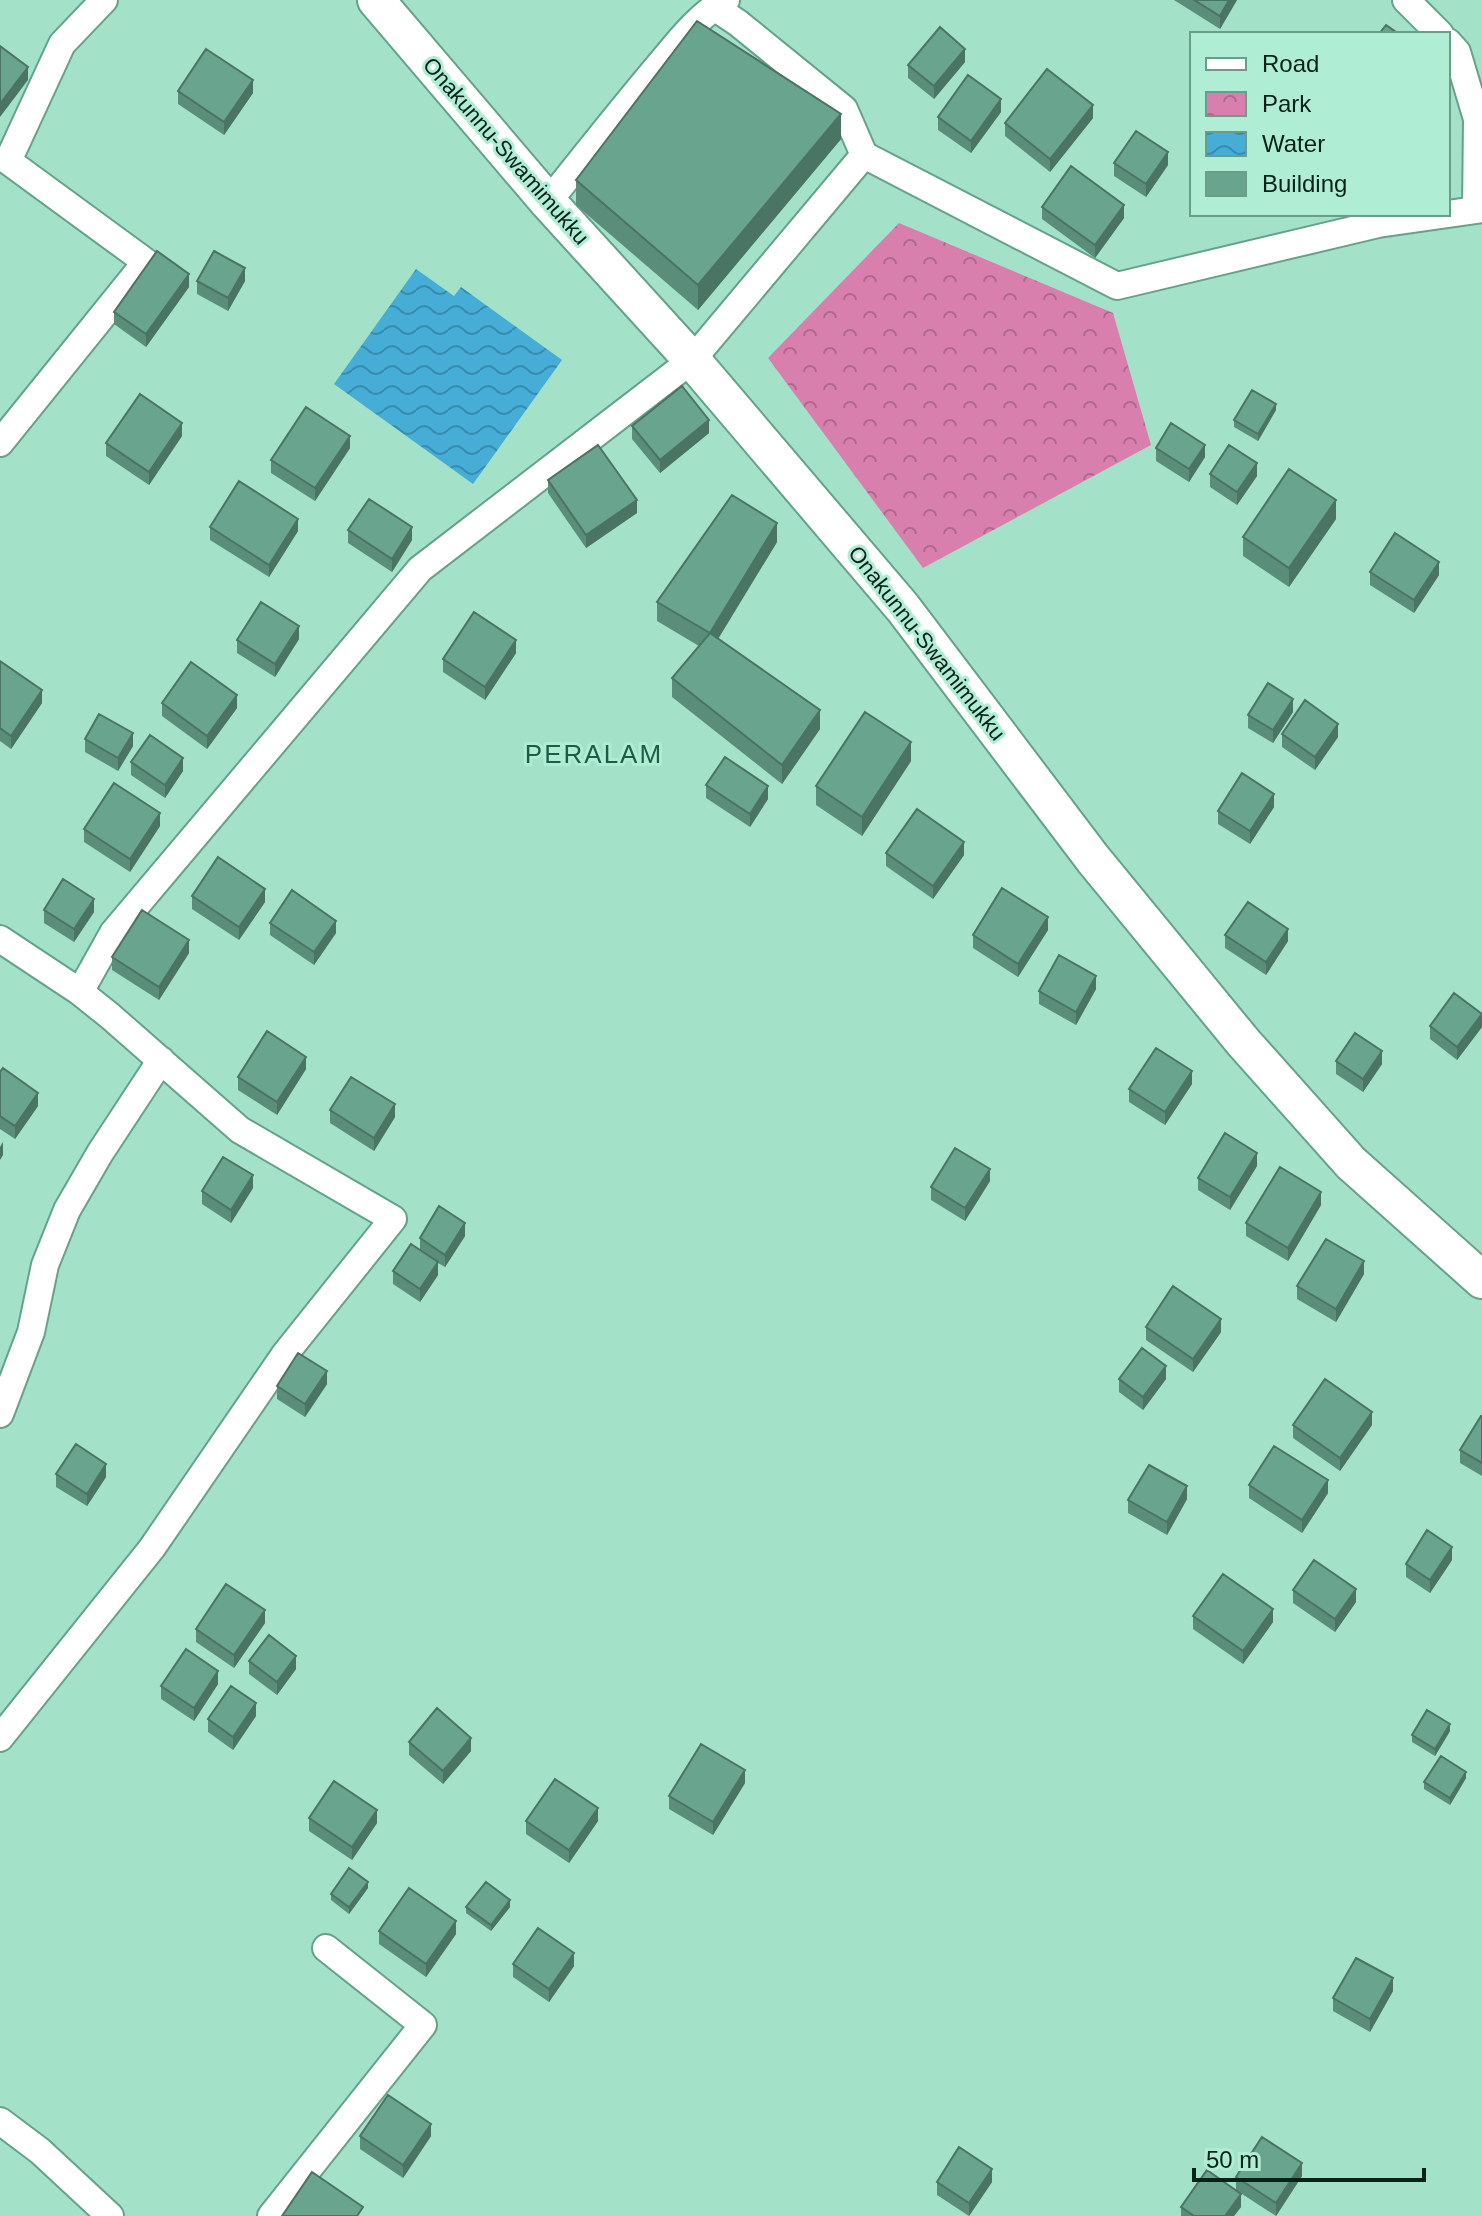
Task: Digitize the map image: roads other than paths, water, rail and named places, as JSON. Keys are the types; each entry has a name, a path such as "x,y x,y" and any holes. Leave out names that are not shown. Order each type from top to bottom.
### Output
{"street":[{"path":"0,443 146,262 8,161 62,44 104,0"},
{"name":"Onakunnu-Swamimukku","path":"376,0 548,202 692,360 903,608 1093,859 1244,1043 1351,1163 1482,1280"},
{"path":"1406,0 1438,32"},
{"path":"548,202 675,46 720,3 738,23 844,109 864,155 1117,286 1378,224 1436,216"},
{"path":"1450,44 1457,52 1477,119 1479,210 1450,214"},
{"path":"80,992 113,933 420,569 692,360 864,155"},
{"path":"0,939 80,992 240,1130 393,1219 285,1354 152,1548 0,1738"},
{"path":"0,1414 31,1332 45,1265 67,1210 161,1060"},
{"path":"271,2216 423,2025 326,1948"},
{"path":"0,2121 40,2151 110,2216"}],"water":[{"path":"416,269 454,296 461,287 562,360 473,484 334,384"}],"district":[{"name":"PERALAM","path":"594,754"}]}
